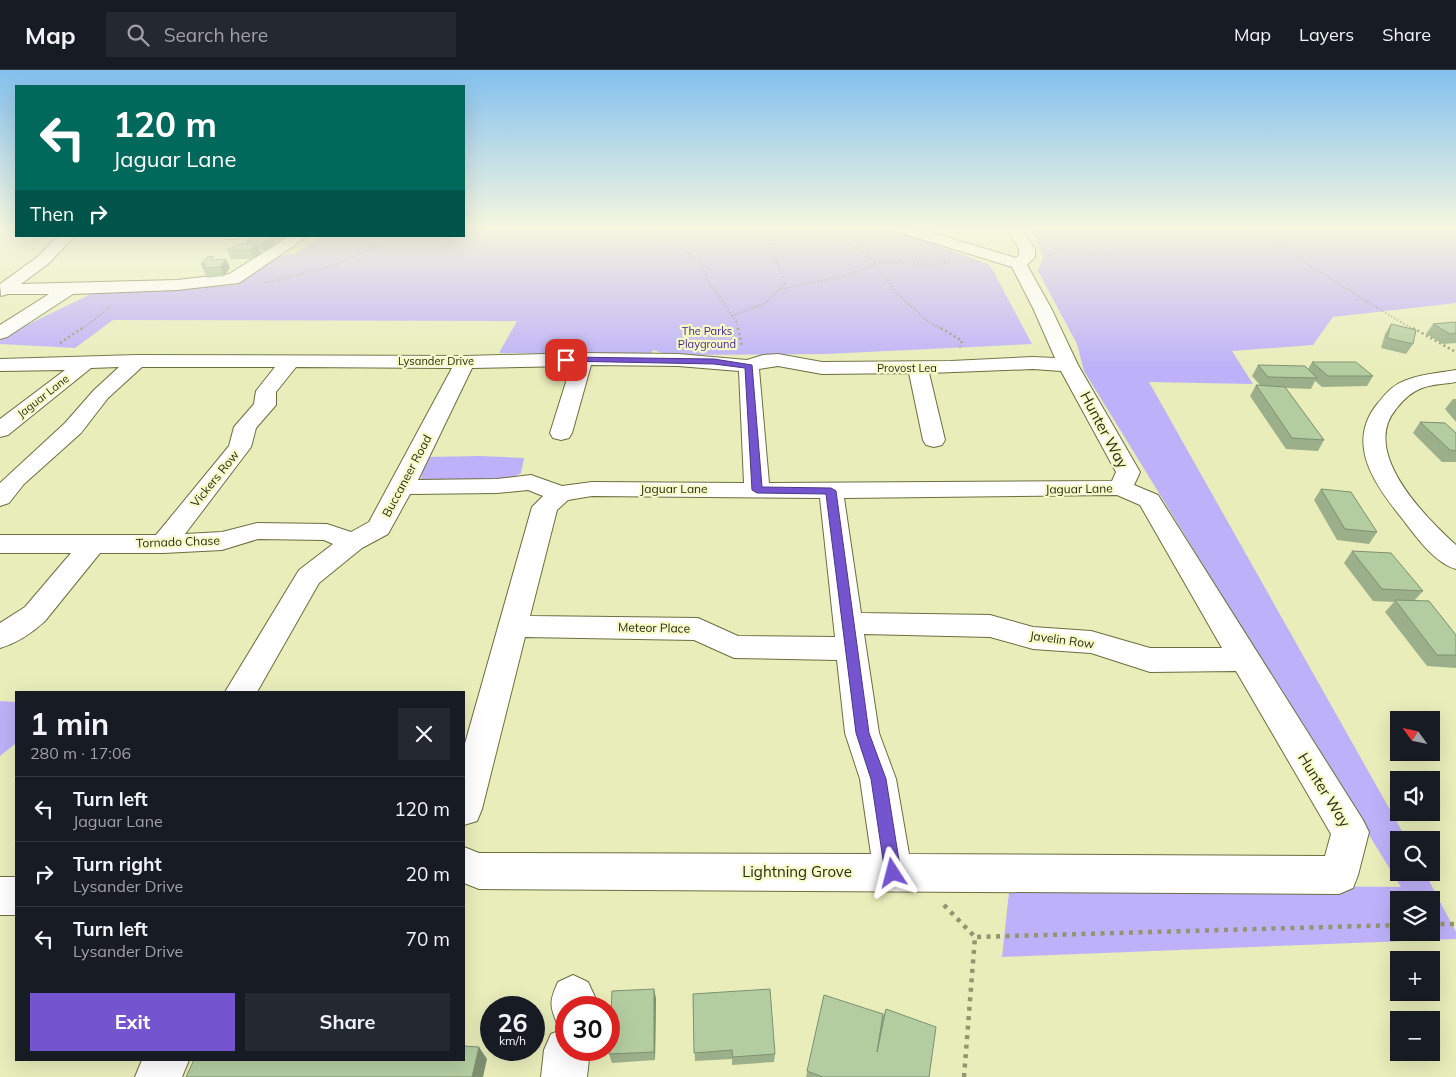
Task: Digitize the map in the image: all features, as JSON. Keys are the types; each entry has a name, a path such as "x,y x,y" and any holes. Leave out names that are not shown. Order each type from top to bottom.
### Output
{"street":[{"path":"2,290 24,274"},
{"path":"2,290 177,285 233,279 241,274"},
{"path":"1028,274 1068,365"},
{"path":"0,333 69,289"},
{"path":"561,433 583,359"},
{"name":"Lysander Drive","path":"0,365 41,366 138,360 465,362 583,359 714,362 749,366"},
{"path":"0,498 16,479 73,428 101,394 138,360"},
{"name":"Provost Lea","path":"749,366 763,361 778,360 822,368 918,368 1033,363 1068,365"},
{"name":"Vickers Row","path":"163,544 240,448 245,427 265,405 266,391 290,361"},
{"name":"Jaguar Lane","path":"0,430 87,362"},
{"name":"Buccaneer Road","path":"242,691 309,578 353,542 379,528 402,487 465,362"},
{"name":"Hunter Way","path":"893,873 1339,875 1350,832 1149,500 1121,488 1128,472 1068,365"},
{"path":"749,366 757,490"},
{"path":"918,368 934,440"},
{"path":"1456,376 1411,385 1394,397 1381,412 1375,425 1373,440 1380,466 1398,496 1438,545 1456,560"},
{"path":"402,487 497,486 531,482 560,494 545,507 465,805"},
{"name":"Jaguar Lane","path":"560,494 592,489 831,491 1121,488"},
{"path":"831,491 862,733 878,779 893,873"},
{"name":"Tornado Chase","path":"0,544 163,544 222,541 257,531 327,532 353,542"},
{"path":"0,637 26,622 35,614 93,544"},
{"name":"Meteor Place","path":"512,626 698,629 734,647 850,636"},
{"name":"Javelin Row","path":"850,636 990,626 1033,638 1090,642 1150,660 1244,659"},
{"name":"Lightning Grove","path":"465,865 479,870 893,873"},
{"path":"0,896 15,896"},
{"path":"158,1077 166,1061"},
{"path":"564,1077 566,1061"}],"path":[{"path":"278,281 304,274"},
{"path":"705,274 711,286 736,321 742,348 748,358 749,366"},
{"path":"732,316 766,303 785,284 781,274"},
{"path":"778,290 850,274"},
{"path":"883,274 897,293 925,320 962,341 951,367"},
{"path":"1324,274 1384,312 1454,351"},
{"path":"1440,924 1456,924"},
{"path":"964,1077 975,937 1390,925"}],"green space":[{"name":"The Parks Playground","path":"251,274 995,274 1032,344 825,354 668,355 653,350 651,355 499,353 517,321 113,320 75,348 0,344 0,338 93,293 235,285"},
{"path":"1040,274 1456,274 1456,303 1333,317 1313,345 1232,351 1253,384 1149,382 1390,810 1390,821 1396,821 1402,831 1390,831 1390,869 1084,371 1077,344"},
{"path":"480,456 524,458 521,473 501,480 487,481 421,479 425,457"},
{"path":"0,701 15,702 15,744 0,756"},
{"path":"1397,881 1429,881 1434,891 1390,891 1390,941 1406,941 1002,957 1010,883 1401,887"},
{"path":"1440,902 1456,932 1456,939 1440,940"}],"building":[{"path":"1456,322 1456,333 1450,334 1433,324"},
{"path":"1391,324 1416,330 1413,344 1387,338"},
{"path":"1312,362 1356,362 1373,376 1328,376"},
{"path":"1258,365 1305,366 1317,378 1268,377"},
{"path":"1256,385 1285,387 1324,440 1292,438"},
{"path":"1420,422 1445,423 1456,433 1456,451 1450,450"},
{"path":"1321,489 1351,492 1377,532 1345,529"},
{"path":"1352,551 1391,553 1423,591 1382,589"},
{"path":"1395,600 1429,601 1456,635 1456,655 1437,655"},
{"path":"654,989 654,1052 620,1054 620,996 612,996 612,991"},
{"path":"770,989 775,1054 733,1057 732,1050 694,1053 693,994"},
{"path":"824,995 883,1014 877,1052 886,1009 936,1027 929,1077 823,1077 807,1071"},
{"path":"465,1046 479,1047 472,1077 186,1077 194,1061 465,1061"}],"route":[{"path":"566,360 714,362 749,366 757,490 831,491 862,733 878,779 893,873"}]}
